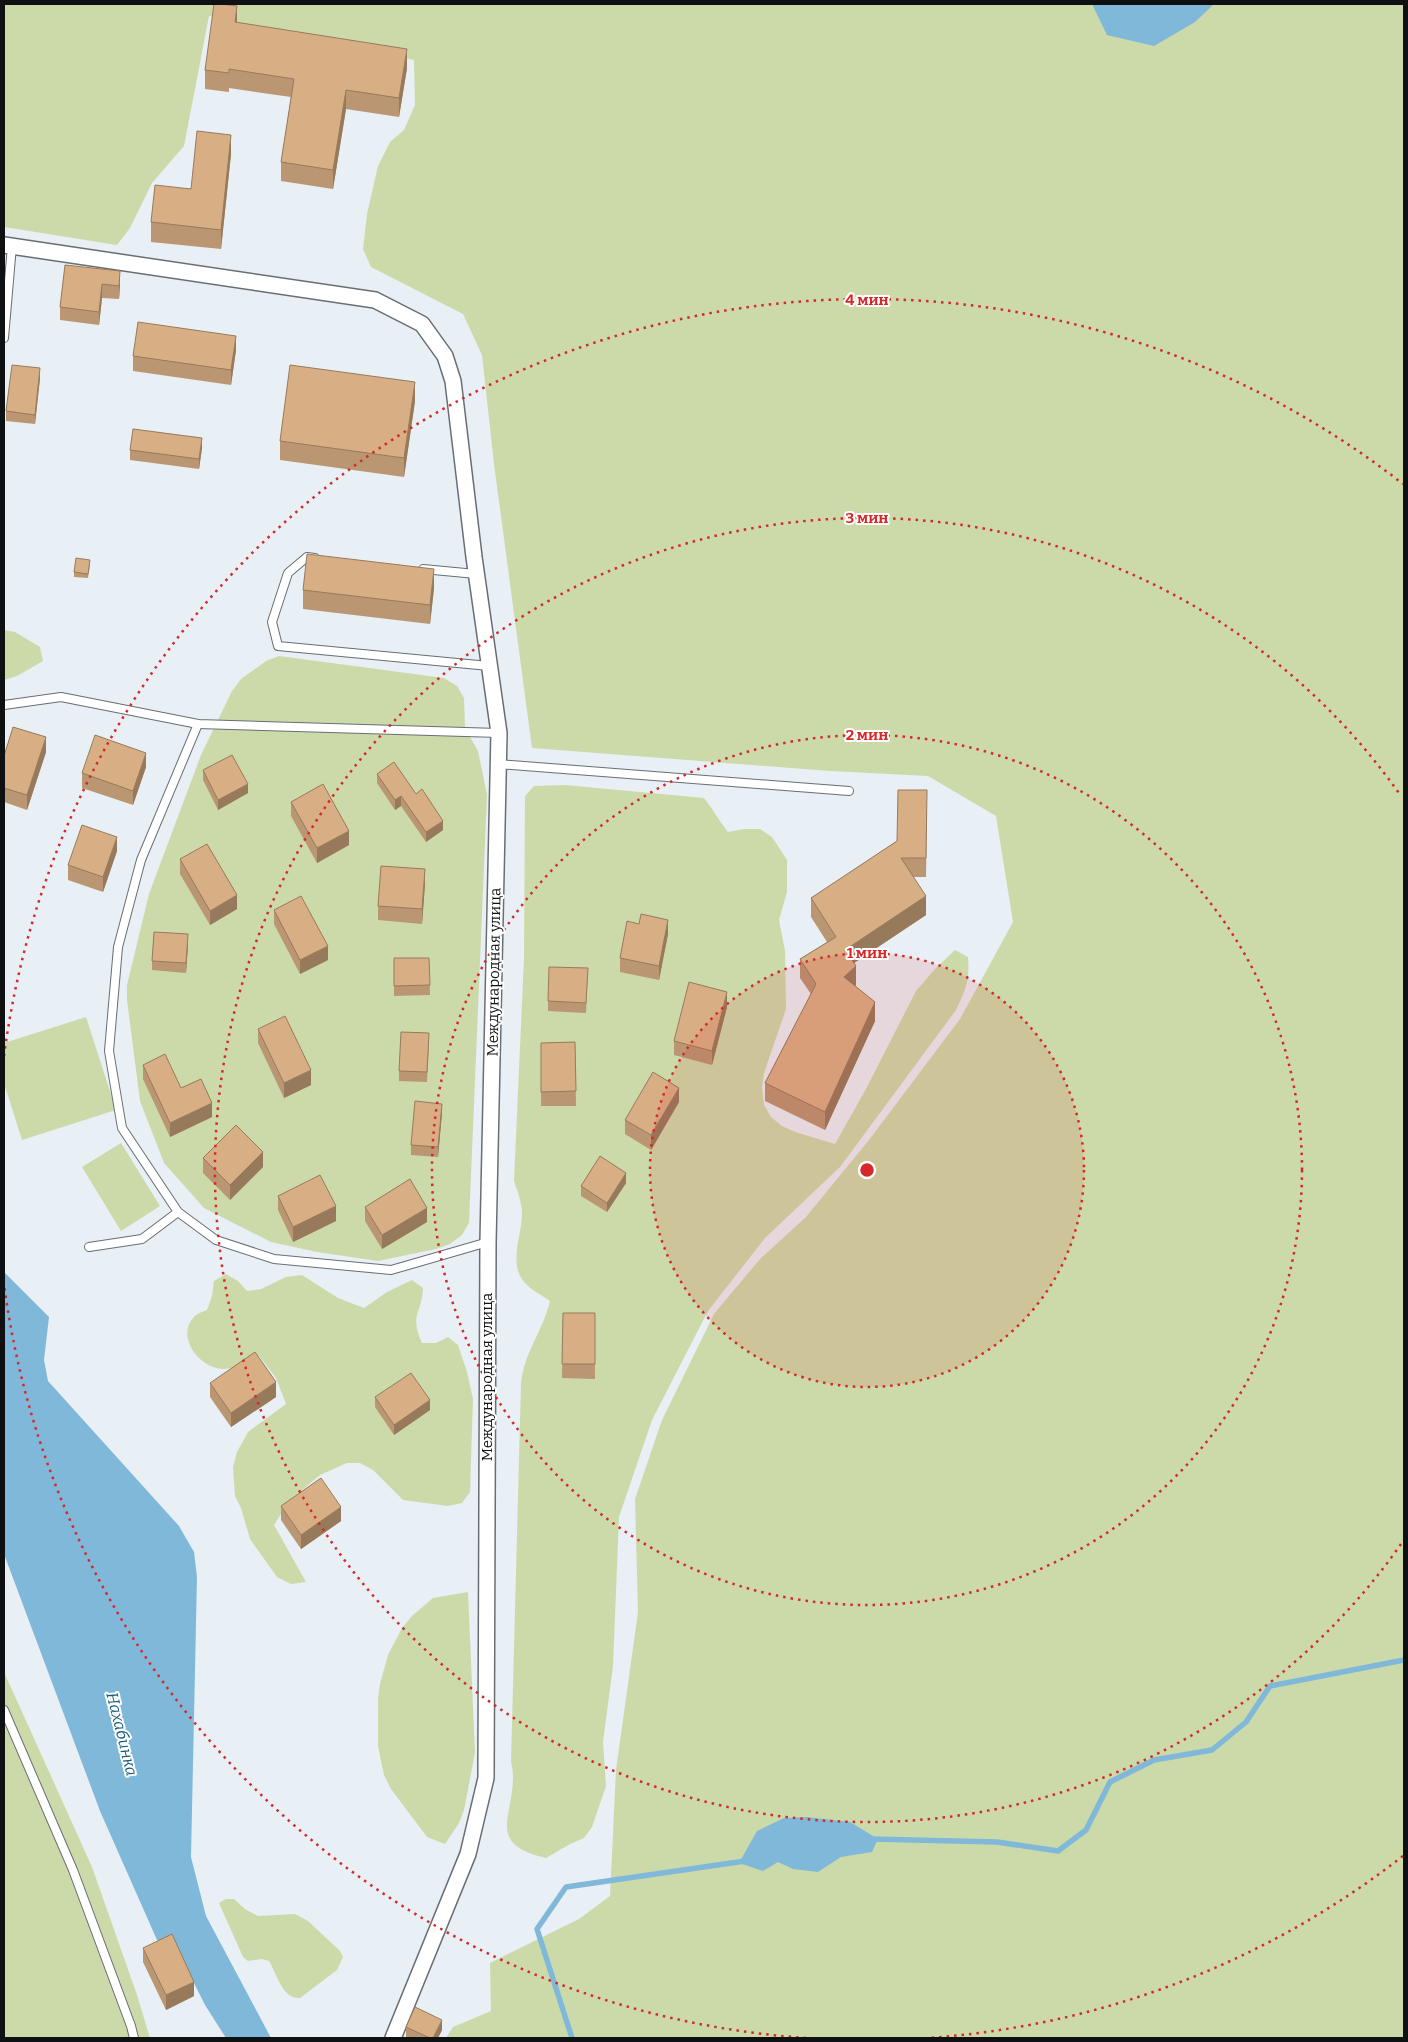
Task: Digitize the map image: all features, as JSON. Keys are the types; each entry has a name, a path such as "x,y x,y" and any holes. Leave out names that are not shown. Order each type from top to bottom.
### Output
{"street":[{"name":"Международная улица","path":"8,245 375,300 422,324 445,356 453,381 476,574 499,734 488,1242 486,1778 468,1854 393,2038"}],"lane":[{"path":"4,338 8,245"},
{"path":"327,559 307,557 288,573 272,622 278,646 490,666"},
{"path":"417,568 476,574"},
{"path":"4,705 62,697 198,724 499,734"},
{"path":"198,724 141,860 118,946 109,1051 122,1128 178,1212 216,1240 274,1259 390,1270 488,1242"},
{"path":"498,764 849,791"},
{"path":"89,1247 142,1239 178,1212"},
{"path":"4,1710 73,1870 132,2026 134,2038"}],"green space":[{"path":"4,4 1404,4 1404,2038 446,2038 453,2027 491,2011 490,1963 579,1919 610,1896 616,1770 638,1612 635,1499 662,1420 714,1314 760,1259 806,1217 869,1140 960,1019 1013,922 996,816 928,776 830,771 532,748 494,464 482,355 463,314 371,267 363,249 367,214 378,166 390,142 404,130 415,105 414,60 209,16 184,146 152,183 130,228 117,245 4,227"},
{"path":"4,630 15,632 40,647 43,661 17,676 4,680"},
{"path":"279,656 444,678 457,686 464,698 465,728 478,751 487,795 469,1223 462,1235 450,1244 436,1249 378,1261 317,1252 271,1242 204,1208 164,1163 140,1101 127,1000 127,985 149,894 201,755 232,691 241,679 266,661"},
{"path":"565,785 704,798 728,832 760,829 772,837 787,860 787,892 779,920 785,951 786,1009 764,1073 762,1087 764,1105 771,1117 782,1126 795,1132 835,1144 866,1089 916,991 955,950 968,957 968,978 956,1010 840,1167 765,1238 708,1311 652,1420 619,1517 613,1666 603,1742 606,1786 592,1827 584,1838 546,1858 527,1852 516,1845 509,1837 507,1828 513,1777 511,1761 521,1384 526,1362 550,1301 525,1283 517,1267 516,1257 522,1211 514,1181 524,958 525,796 534,786"},
{"path":"86,1017 116,1110 22,1140 4,1083 4,1043"},
{"path":"121,1143 160,1206 121,1231 82,1167"},
{"path":"226,1274 238,1281 247,1291 261,1289 286,1277 302,1275 338,1298 364,1308 387,1292 412,1280 423,1288 416,1320 422,1343 436,1343 448,1337 458,1345 473,1399 470,1492 462,1503 448,1506 403,1500 373,1470 360,1463 347,1463 320,1475 289,1501 274,1525 306,1582 291,1584 277,1577 250,1539 241,1508 235,1496 233,1467 237,1452 248,1432 286,1404 276,1378 259,1356 232,1368 222,1369 214,1367 199,1358 193,1351 187,1334 188,1326 193,1318 207,1310 212,1296 214,1281"},
{"path":"468,1592 475,1753 464,1810 459,1823 445,1844 427,1837 391,1789 384,1775 378,1746 378,1699 388,1655 402,1628 412,1616 433,1598"},
{"path":"4,1672 92,1867 137,1995 150,2038 4,2038"},
{"path":"226,1899 234,1899 245,1909 258,1916 295,1914 308,1921 340,1951 343,1957 337,1970 300,1998 289,1994 284,1990 269,1961 262,1959 248,1961 243,1957 219,1903"}],"water":[{"path":"1092,4 1214,4 1195,22 1154,46 1107,35"},
{"name":"Нахабинка","path":"4,1272 49,1317 44,1360 48,1381 179,1526 194,1552 197,1577 191,1857 206,1916 271,2038 226,2038 205,2005 173,1941 157,1940 100,1811 4,1554"},
{"path":"807,1817 850,1822 878,1839 872,1852 841,1857 818,1872 793,1869 778,1862 763,1871 739,1863 757,1831 784,1818"}],"building":[{"path":"214,4 237,6 235,22 407,49 399,98 346,90 333,170 281,162 294,79 229,69 229,73 205,70"},
{"path":"197,131 231,135 221,230 151,222 155,185 191,189"},
{"path":"65,265 120,271 119,286 102,284 99,312 60,307"},
{"path":"138,322 236,336 231,370 133,356"},
{"path":"12,365 40,368 35,415 6,411"},
{"path":"290,365 415,382 404,458 280,441"},
{"path":"133,429 202,438 199,459 130,450"},
{"path":"307,554 434,569 430,605 303,590"},
{"path":"76,558 90,560 88,574 74,572"},
{"path":"13,727 46,737 27,795 4,788 4,756"},
{"path":"95,735 146,753 133,791 82,773"},
{"path":"232,755 248,784 218,800 203,770"},
{"path":"394,762 416,794 422,789 443,821 426,832 401,796 395,800 377,774"},
{"path":"323,784 349,831 317,848 291,802"},
{"path":"898,790 927,790 926,858 901,858 926,896 845,950 856,966 844,977 875,1002 825,1112 765,1083 816,984 800,959 836,937 811,898 897,841"},
{"path":"82,825 117,837 103,877 68,865"},
{"path":"207,844 237,895 210,911 180,859"},
{"path":"381,866 425,869 422,909 378,906"},
{"path":"301,896 328,946 300,960 274,910"},
{"path":"641,914 668,920 659,966 620,958 627,921 639,924"},
{"path":"154,932 188,934 186,963 152,961"},
{"path":"394,958 429,958 430,985 394,986"},
{"path":"549,967 588,968 586,1003 548,1001"},
{"path":"689,982 727,992 712,1051 674,1041"},
{"path":"285,1016 311,1070 284,1083 258,1029"},
{"path":"401,1032 429,1033 427,1072 399,1071"},
{"path":"575,1042 576,1091 541,1092 541,1043"},
{"path":"165,1054 181,1088 201,1079 212,1103 170,1123 143,1065"},
{"path":"653,1072 679,1088 651,1135 625,1120"},
{"path":"415,1101 442,1104 438,1147 411,1145"},
{"path":"236,1125 263,1152 230,1185 203,1158"},
{"path":"600,1156 626,1173 607,1203 581,1186"},
{"path":"320,1175 336,1206 293,1227 278,1196"},
{"path":"410,1179 427,1208 382,1235 365,1207"},
{"path":"563,1313 595,1313 595,1364 562,1364"},
{"path":"255,1352 276,1382 231,1413 210,1383"},
{"path":"411,1373 430,1400 394,1425 375,1397"},
{"path":"321,1478 341,1507 301,1535 281,1506"},
{"path":"172,1934 194,1982 166,1995 143,1948"},
{"path":"415,2007 442,2020 433,2038 406,2027"}],"waterway":[{"path":"871,1839 997,1842 1058,1851 1086,1830 1110,1782 1154,1760 1212,1750 1246,1722 1270,1686 1404,1660"},
{"path":"572,2038 537,1929 566,1887 745,1861"}]}
